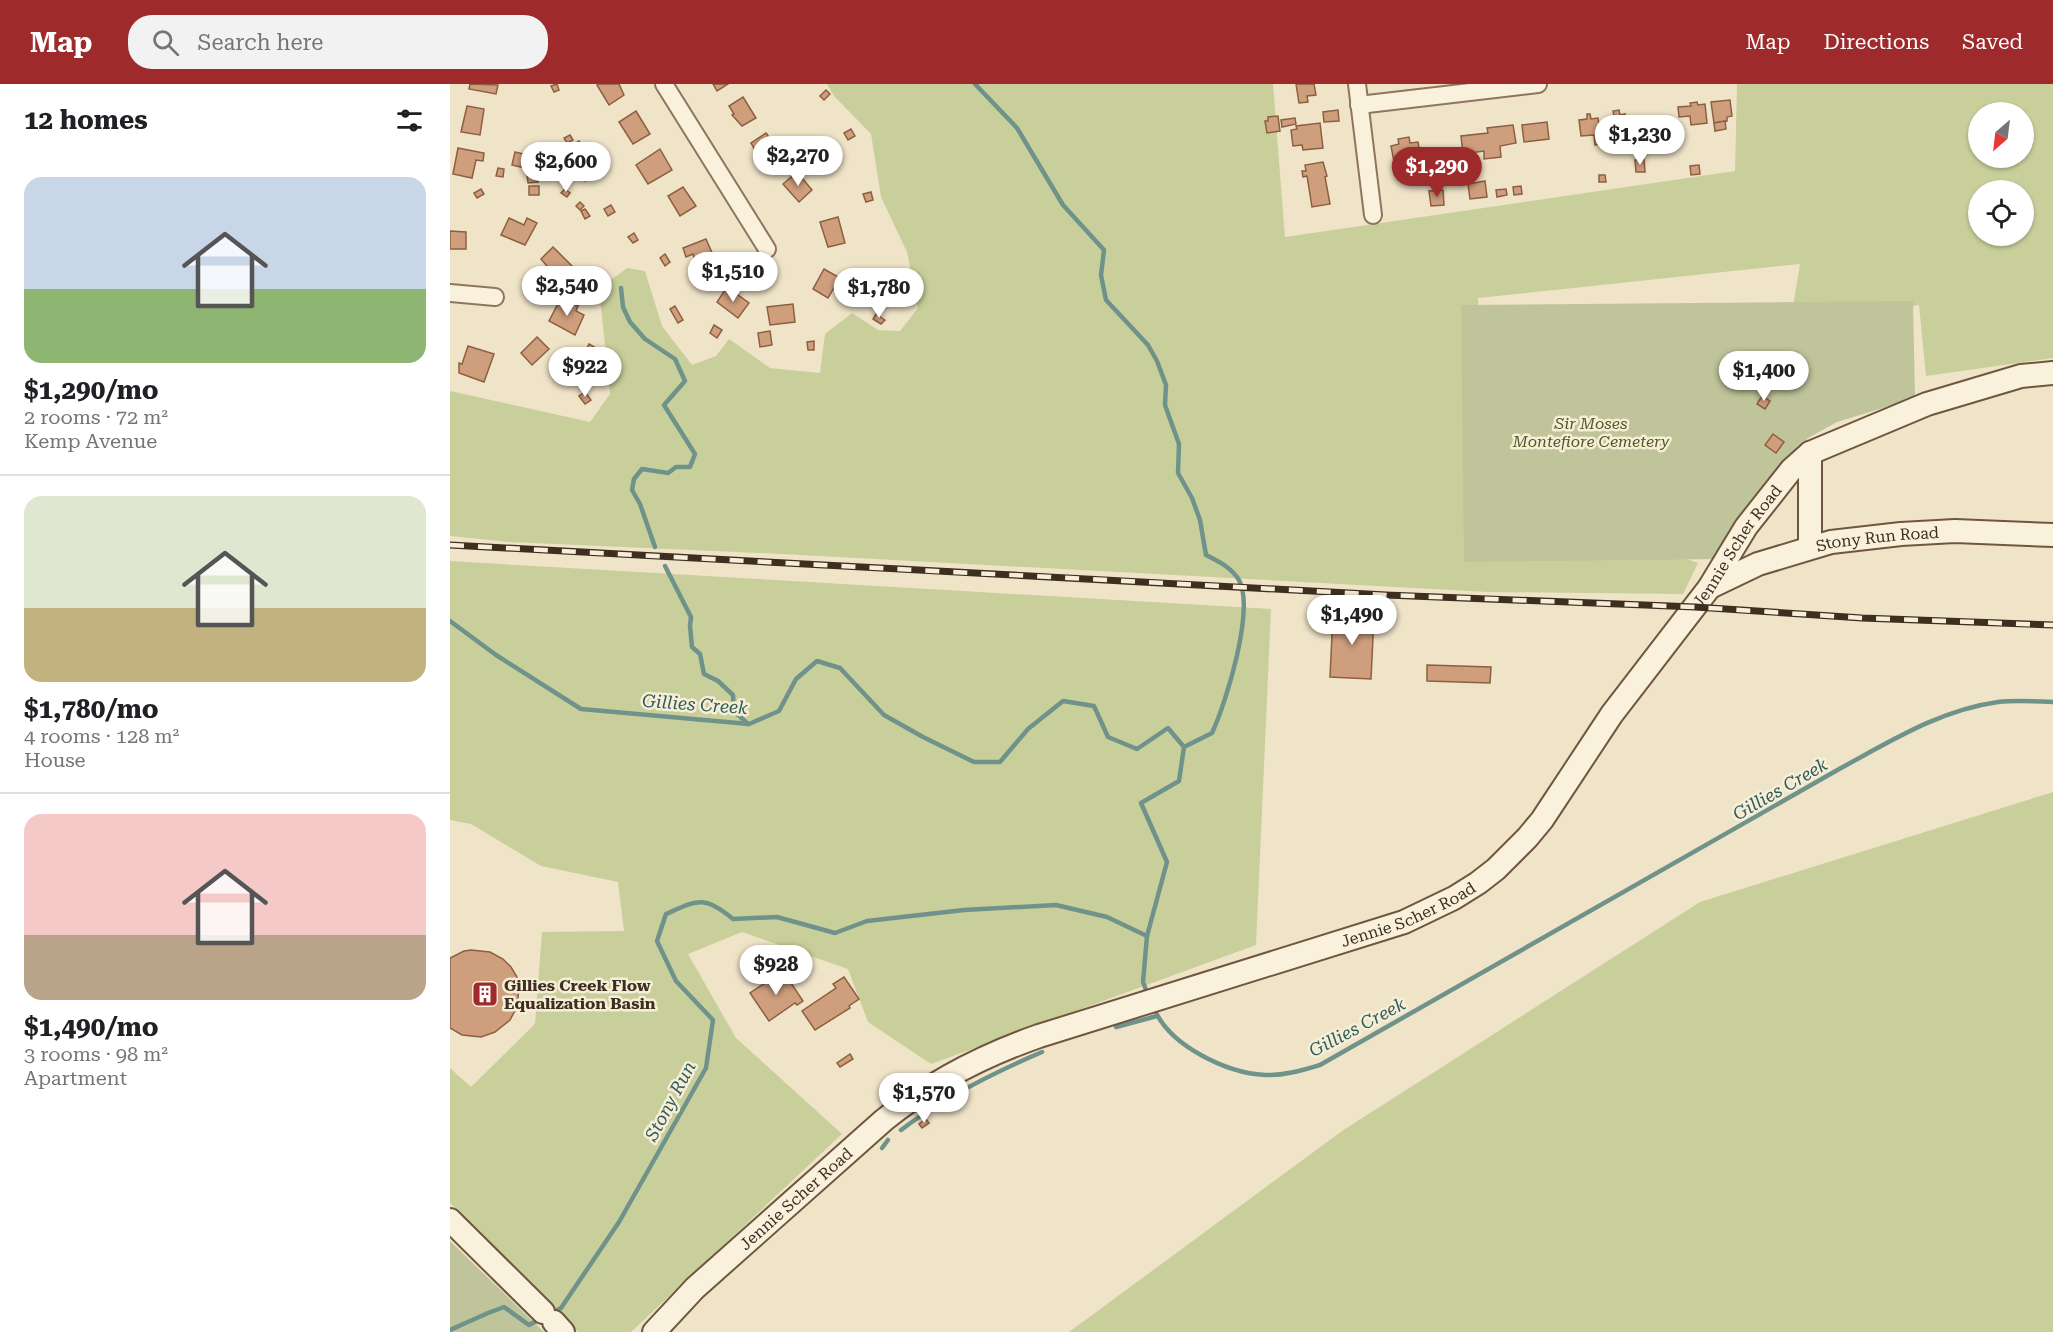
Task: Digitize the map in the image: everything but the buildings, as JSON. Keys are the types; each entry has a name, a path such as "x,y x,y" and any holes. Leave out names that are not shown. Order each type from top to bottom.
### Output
{"street":[{"path":"664,84 767,249"},
{"path":"1357,84 1373,215"},
{"path":"1359,105 1538,84"},
{"path":"450,293 495,297"},
{"name":"Jennie Scher Road","path":"654,1332 695,1288 908,1100 935,1083 1000,1050 1404,922 1433,909 1478,883 1512,854 1542,820 1612,714 1709,588 1746,527 1791,470 1810,453 1927,405 2021,376 2053,373"},
{"path":"1810,453 1810,547"},
{"name":"Stony Run Road","path":"1709,588 1758,564 1831,542 1954,531 2053,535"},
{"path":"450,1220 553,1322"}],"green space":[{"path":"827,84 1273,84 1285,237 1735,171 1737,84 2053,84 2053,358 1926,376 1919,305 1834,324 1784,362 1800,264 1478,298 1483,395 1516,498 1698,563 1683,594 1488,592 782,554 509,542 450,536 450,391 590,422 610,394 599,289 627,268 645,271 662,326 692,365 716,356 729,339 770,368 820,373 825,334 852,313 878,330 900,331 918,308 907,252 881,197 871,134 834,96"},
{"name":"Sir Moses Montefiore Cemetery","path":"1913,301 1915,398 1837,422 1808,438 1766,492 1720,559 1464,562 1461,305"},
{"path":"450,561 1271,609 1256,945 931,1064 868,1022 848,969 742,932 688,954 736,1038 842,1134 631,1332 578,1332 450,1203 450,1068 471,1087 535,1024 542,932 624,931 618,882 541,866 471,824 450,820"},
{"path":"2053,792 2053,1332 1069,1332 1342,1131 1700,902"},
{"path":"450,1241 544,1332 450,1332"}],"waterway":[{"path":"975,84 1017,128 1063,205 1104,250 1101,275 1106,300 1148,345 1166,385 1165,405 1179,444 1178,473 1192,498 1200,520 1206,555 1228,568 1239,580 1244,612 1237,656 1224,701 1212,733 1184,747"},
{"path":"621,288 623,307 630,322 645,339 675,359 685,381 664,405 695,454 690,467 676,467 668,473 642,469 634,479 632,490 640,504 655,547"},
{"path":"665,566 691,617 692,647 700,654 704,674 718,681 733,695 734,711 748,724"},
{"name":"Gillies Creek","path":"450,621 496,655 581,709 749,724 779,711 796,679 817,661 840,668 884,715 974,762 1000,762 1028,729 1063,701 1094,706 1108,737 1137,749 1168,728 1184,747 1179,781 1141,803 1167,862 1147,936 1143,982 1148,995"},
{"name":"Gillies Creek","path":"1154,1008 1172,1034 1186,1045 1201,1055 1234,1069 1272,1075 1320,1065 1897,737 1936,719 1977,706 2012,701 2053,702"},
{"name":"Stony Run","path":"550,1314 561,1308 619,1222 706,1068 713,1020 676,981 657,941 666,914 701,902 715,906 733,919 777,917 835,933 867,921 964,910 1056,905 1107,917 1147,936"},
{"path":"1116,1027 1157,1016"},
{"path":"901,1130 934,1107 969,1087 1042,1052"},
{"path":"882,1148 888,1140"},
{"name":"Stony Run","path":"450,1330 504,1307 529,1325 540,1319"}],"railway":[{"path":"450,545 1386,595 1695,607 1862,618 2053,625"}],"place":[{"name":"Gillies Creek Flow Equalization Basin","path":"485,994"}]}
